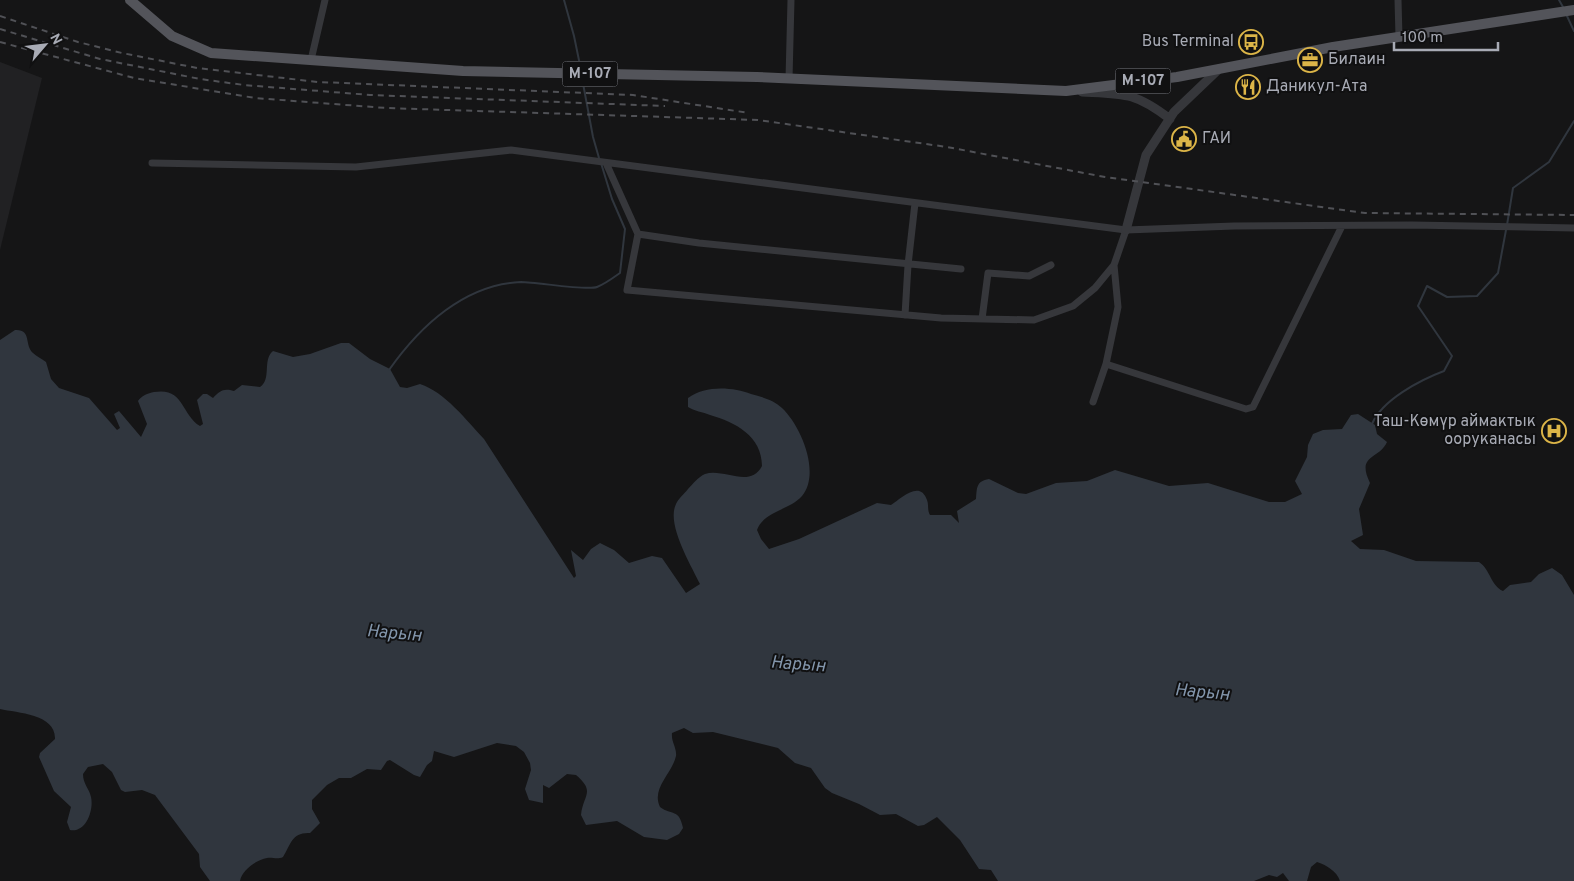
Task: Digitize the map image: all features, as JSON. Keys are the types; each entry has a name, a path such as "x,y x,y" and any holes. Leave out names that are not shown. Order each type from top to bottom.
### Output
{"main road":[{"name":"М-107","path":"130,0 172,36 210,52 463,71 789,79 1066,91 1177,77 1399,37 1574,10"}],"street":[{"path":"311,60 325,0"},
{"path":"789,79 791,0"},
{"path":"1398,0 1399,37"},
{"path":"606,163 638,234 627,290 906,315 1034,320 1073,306 1095,288 1114,265 1126,230 1146,155 1170,118 1219,69"},
{"path":"1066,91 1127,94 1148,102 1170,118"},
{"path":"152,164 356,167 511,150 1126,230 1342,226 1574,228"},
{"path":"906,315 908,265 916,203"},
{"path":"1106,364 1246,410 1253,407 1342,226"},
{"path":"638,234 699,243 961,269"},
{"path":"982,319 988,273 1029,276 1051,265"},
{"path":"1093,402 1106,364 1118,307 1114,265"}],"shaded area":[{"path":"0,62 42,78 0,250"}],"water":[{"name":"Нарын","path":"15,330 24,332 30,350 46,362 51,379 59,388 89,398 117,430 120,428 114,414 119,411 141,437 147,424 138,401 147,394 164,392 177,397 189,415 200,426 203,424 197,400 203,394 213,398 222,391 234,391 242,385 260,387 266,379 268,359 273,351 293,357 310,354 341,343 349,343 370,359 390,369 400,387 407,388 420,384 429,388 438,393 462,415 484,439 574,578 576,576 571,550 583,560 591,549 600,543 614,550 629,563 652,556 662,558 686,593 700,584 677,533 674,512 677,502 705,474 720,473 744,477 757,473 762,466 761,455 757,446 745,432 729,422 688,407 688,398 702,391 719,388 736,390 772,401 779,405 789,416 802,438 809,463 810,475 807,486 797,501 771,515 760,524 757,530 769,549 799,539 877,503 891,505 904,495 915,491 920,491 924,494 928,502 930,515 951,515 959,523 957,511 976,499 979,483 989,479 1018,493 1026,494 1056,483 1087,481 1115,470 1169,486 1208,483 1269,502 1285,502 1302,494 1295,481 1307,457 1308,445 1313,434 1323,430 1342,429 1351,415 1358,414 1375,425 1377,434 1387,442 1367,462 1366,474 1370,483 1359,509 1363,535 1351,541 1360,549 1384,550 1416,561 1479,562 1499,589 1503,591 1510,585 1531,582 1539,574 1552,568 1562,575 1574,595 1574,881 1340,881 1331,869 1317,862 1311,867 1307,881 1289,881 1283,873 1277,877 1269,875 1254,881 998,881 991,870 979,869 960,840 937,817 924,825 918,826 896,814 880,815 832,793 825,788 811,768 795,763 778,748 713,732 693,733 684,728 672,733 676,756 658,794 660,807 677,815 683,828 679,834 667,840 644,837 617,821 586,825 581,815 587,790 586,786 576,775 567,774 549,788 543,785 543,803 529,800 525,789 531,770 530,763 524,752 516,746 497,743 454,757 434,751 432,761 427,765 420,777 390,760 387,761 381,770 367,769 351,778 339,778 327,785 312,800 312,809 320,823 310,833 299,834 290,843 283,857 267,858 254,863 247,869 240,881 210,881 200,867 199,854 155,795 142,790 125,792 121,790 112,772 103,764 88,767 83,774 92,802 90,814 80,828 70,830 67,822 71,807 54,791 39,757 40,753 55,739 54,731 49,724 35,716 0,709 0,340"}],"waterway":[{"path":"564,0 581,70"},
{"path":"1559,0 1563,7"},
{"path":"1567,16 1574,31"},
{"path":"582,78 593,137 599,158"},
{"path":"1507,225 1513,188 1549,162 1574,121"},
{"path":"389,370 430,323 446,310 481,290 521,282 591,288 603,284 620,273 625,229 612,199 601,163"},
{"path":"1372,424 1377,415 1393,399 1413,385 1444,371 1452,356 1418,306 1427,286 1447,297 1477,296 1498,273 1506,230"}],"railway":[{"path":"0,16 78,42 197,68 318,82 633,95 749,113"},
{"path":"0,29 100,59 200,79 244,85 370,95 665,106"},
{"path":"0,42 134,78 255,98 386,108 758,120 947,147 1105,177 1365,213 1574,215"}],"place":[{"name":"Bus Terminal","path":"1251,42"},
{"name":"Билаин","path":"1310,60"},
{"name":"Даникул-Ата","path":"1248,87"},
{"name":"ГАИ","path":"1184,139"},
{"name":"Таш-Көмүр аймактык ооруканасы","path":"1554,431"}]}
